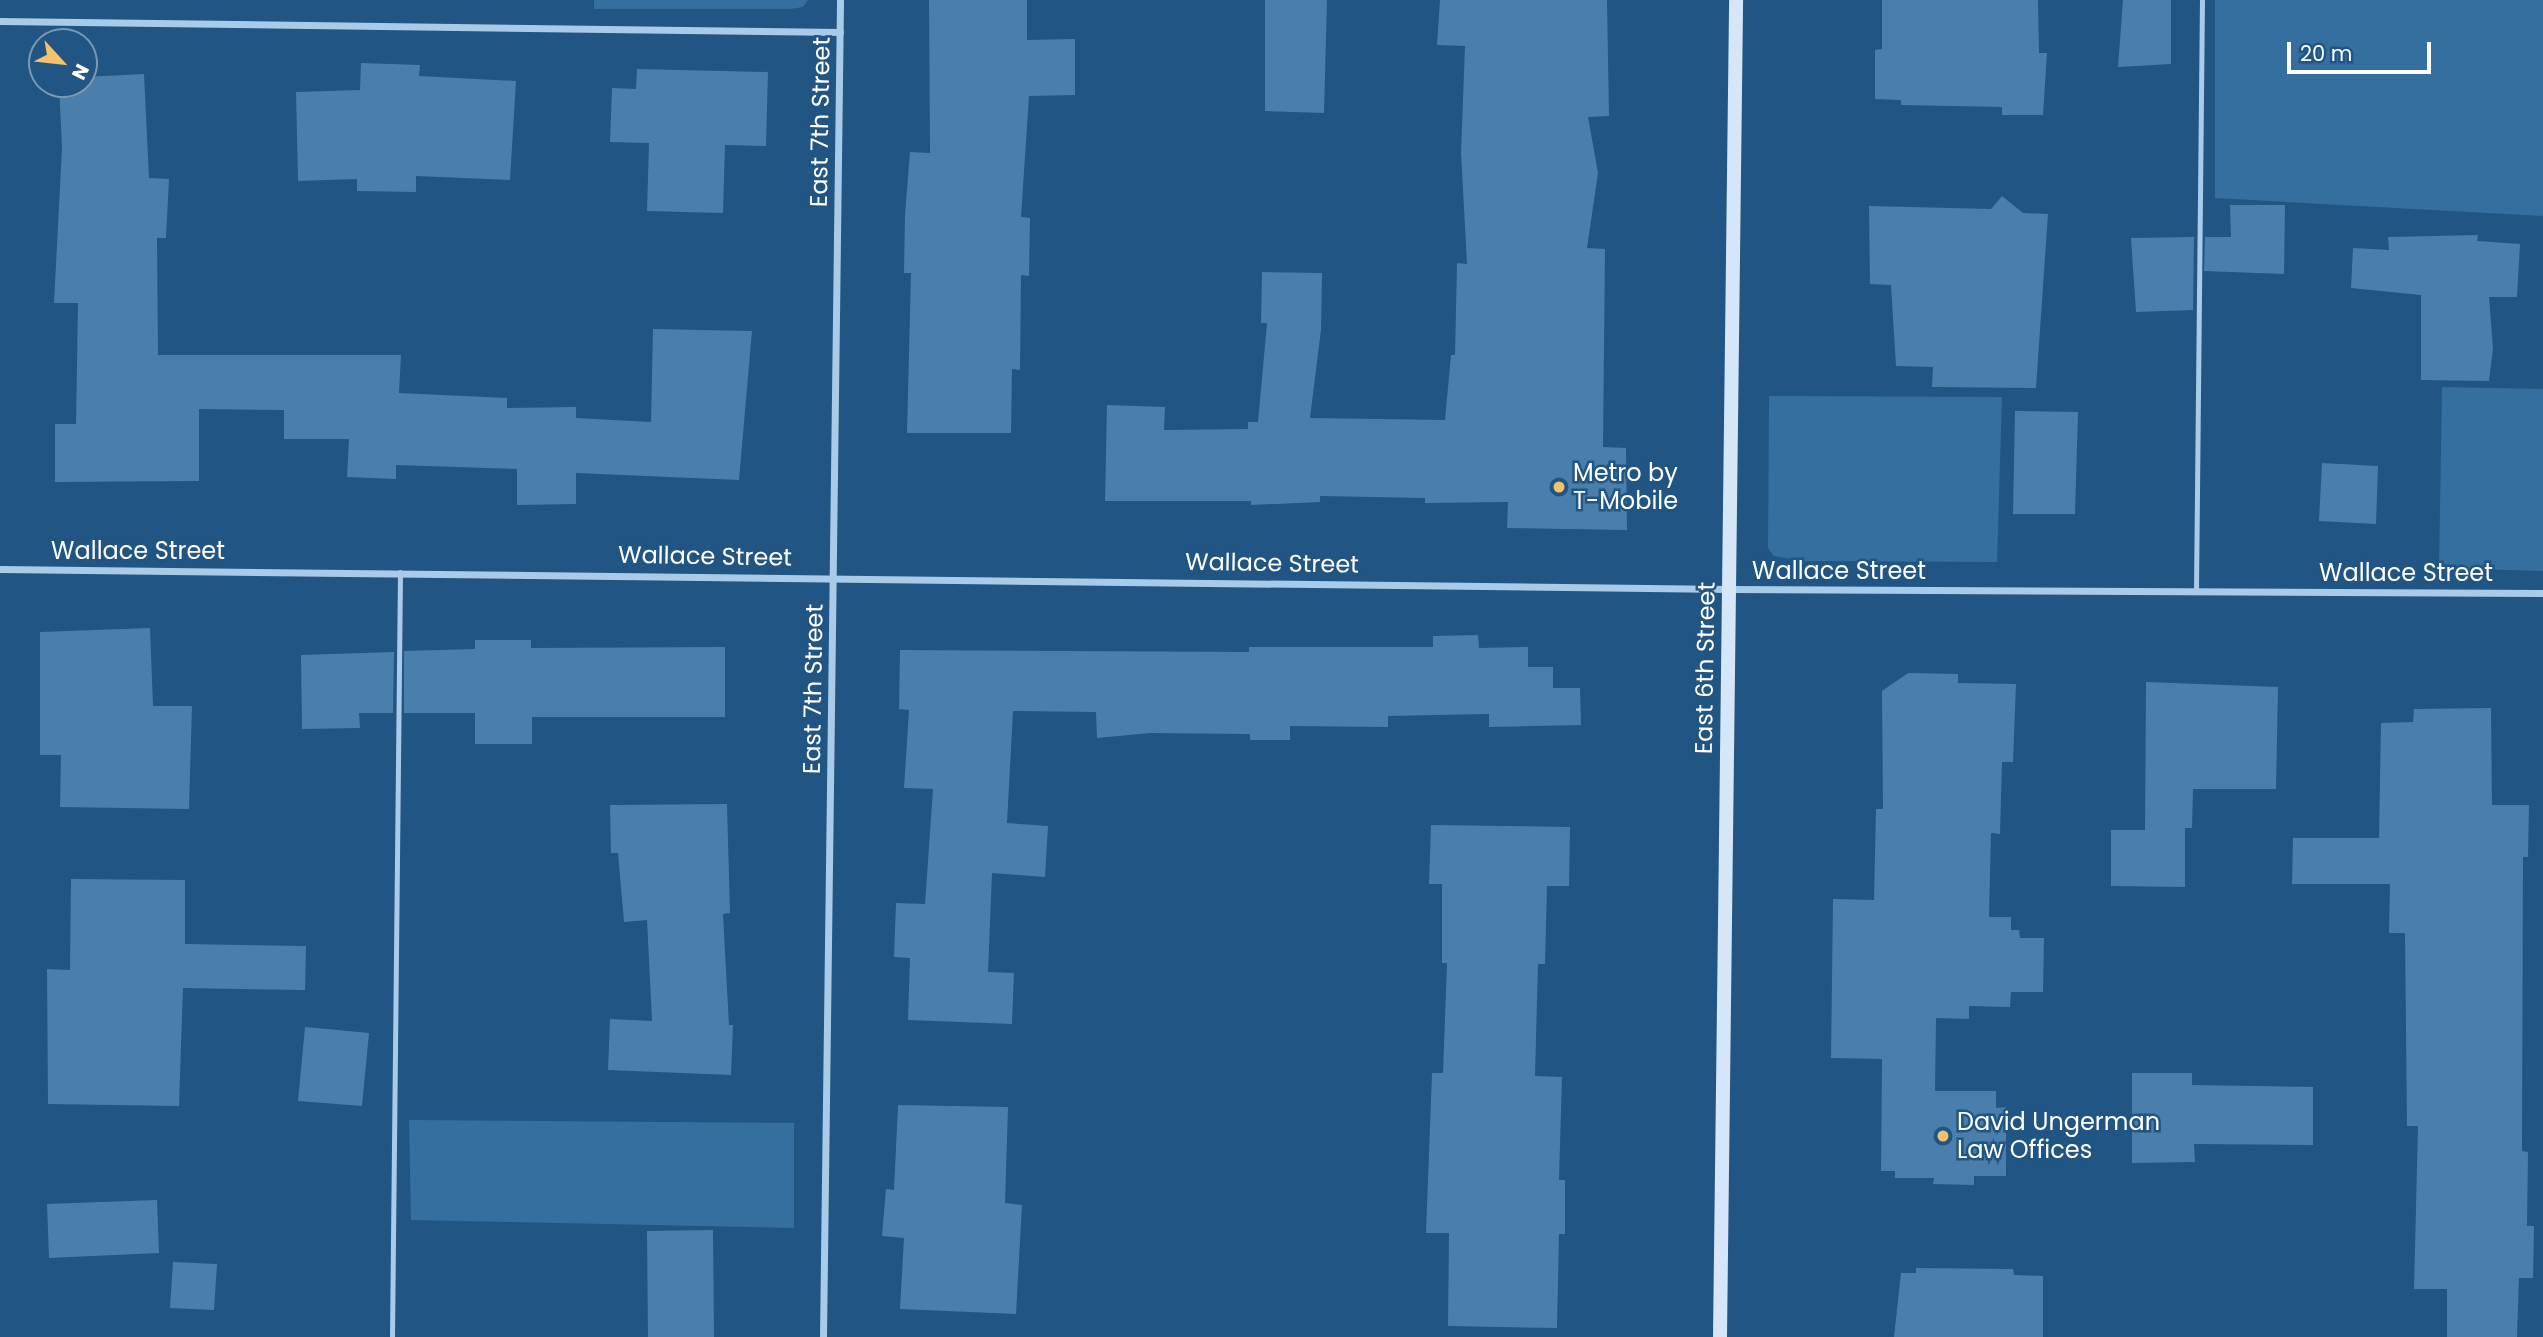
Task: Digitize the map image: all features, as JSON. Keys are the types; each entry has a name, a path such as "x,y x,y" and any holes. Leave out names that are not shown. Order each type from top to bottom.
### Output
{"main road":[{"name":"East 6th Street","path":"1720,1337 1736,0"}],"street":[{"name":"East 7th Street","path":"823,1337 840,0"},
{"path":"0,21 840,32"},
{"name":"Wallace Street","path":"0,569 834,576 1728,589 2543,593"}],"lane":[{"path":"2196,591 2202,0"},
{"path":"392,1337 400,572"}],"shaded area":[{"path":"594,0 808,0 803,7 791,9 594,9"},
{"path":"2215,0 2543,0 2543,216 2215,198"},
{"path":"2442,387 2543,389 2543,571 2439,568"},
{"path":"1769,396 2002,397 1997,562 1805,561 1774,556 1768,548"},
{"path":"409,1120 794,1123 794,1228 411,1220"}],"building":[{"path":"929,0 1027,0 1027,40 1075,39 1075,95 1029,96 1021,217 1030,218 1029,276 1021,275 1020,370 1012,369 1011,433 907,433 911,273 904,273 905,215 910,152 930,153"},
{"path":"1265,0 1327,0 1324,113 1265,111"},
{"path":"1440,0 1607,0 1609,116 1588,117 1598,173 1587,248 1605,249 1603,447 1626,448 1627,530 1507,528 1508,502 1425,503 1425,498 1320,496 1320,502 1251,505 1251,501 1105,501 1107,405 1165,407 1164,430 1248,429 1248,422 1258,422 1267,323 1261,323 1262,272 1322,273 1321,330 1310,418 1445,420 1451,355 1455,355 1457,263 1467,264 1461,152 1465,46 1437,45"},
{"path":"1882,0 2038,0 2039,53 2047,53 2043,115 2002,115 2002,107 1901,105 1901,100 1875,99 1875,50 1882,49"},
{"path":"2123,0 2171,0 2171,64 2118,67"},
{"path":"361,63 420,65 419,76 516,81 510,180 416,176 416,192 357,191 357,179 298,181 296,92 360,90"},
{"path":"637,69 768,72 766,146 725,145 723,213 647,211 649,143 610,142 612,88 636,89"},
{"path":"144,74 149,178 169,179 166,238 157,238 158,355 401,355 399,393 507,398 507,408 576,407 576,418 651,422 653,329 752,331 739,480 576,473 576,504 517,505 517,469 396,465 396,479 347,477 349,439 284,439 284,410 199,409 199,481 55,482 55,424 76,424 78,303 54,303 62,148 60,98 98,98 98,76"},
{"path":"2002,196 2023,213 2048,214 2036,388 1932,387 1933,367 1896,366 1891,285 1870,284 1869,206 1991,209"},
{"path":"2230,205 2285,205 2284,274 2204,271 2205,237 2231,237"},
{"path":"2478,235 2477,241 2520,244 2517,297 2489,297 2493,349 2489,381 2421,380 2421,295 2351,288 2353,248 2389,250 2388,237"},
{"path":"2194,237 2193,310 2136,312 2131,238"},
{"path":"2015,411 2078,412 2075,514 2013,514"},
{"path":"2322,463 2378,466 2376,524 2319,521"},
{"path":"150,628 153,706 192,706 189,809 60,807 61,755 40,755 40,632"},
{"path":"1478,635 1479,648 1528,647 1528,667 1553,667 1553,688 1580,688 1581,725 1489,727 1489,714 1388,716 1388,727 1290,726 1290,740 1250,740 1250,734 1150,733 1097,738 1096,712 1013,711 1007,823 1048,826 1045,877 992,873 988,972 1014,973 1012,1024 908,1020 910,958 894,957 896,903 925,904 933,789 904,788 909,710 899,709 900,650 1249,652 1249,647 1433,647 1433,636"},
{"path":"475,640 531,640 531,648 725,647 725,717 532,717 532,744 475,744 475,713 404,713 404,651 475,649"},
{"path":"394,652 393,713 359,713 360,728 302,729 301,655"},
{"path":"1908,673 1958,674 1958,683 2016,684 2013,762 2002,762 2000,834 1991,833 1989,917 2011,917 2011,930 2019,930 2020,938 2044,938 2043,992 2011,992 2010,1007 1969,1006 1969,1019 1936,1018 1935,1091 1996,1091 1996,1108 2006,1107 2006,1176 1974,1176 1974,1185 1933,1184 1934,1178 1895,1178 1895,1171 1881,1171 1882,1059 1831,1058 1833,899 1874,900 1876,809 1883,809 1882,691"},
{"path":"2146,682 2278,687 2276,789 2193,789 2192,828 2185,828 2185,887 2111,886 2111,830 2145,830"},
{"path":"2491,708 2492,805 2529,805 2528,857 2523,857 2522,1151 2528,1152 2527,1226 2534,1226 2533,1278 2519,1278 2517,1337 2447,1337 2447,1289 2414,1289 2418,1126 2407,1126 2405,933 2389,933 2390,884 2292,884 2293,838 2379,838 2381,723 2413,722 2414,709"},
{"path":"727,804 730,913 723,914 729,1025 733,1025 731,1075 608,1070 610,1019 652,1021 647,920 624,922 618,853 611,853 610,805"},
{"path":"1431,825 1570,827 1569,886 1547,886 1545,964 1538,964 1535,1076 1562,1077 1559,1180 1565,1180 1565,1234 1559,1234 1557,1328 1448,1326 1449,1233 1426,1233 1432,1073 1443,1073 1447,963 1442,963 1442,884 1429,884"},
{"path":"71,879 185,880 185,944 306,946 305,990 183,988 179,1106 48,1104 47,969 70,970"},
{"path":"305,1027 369,1033 362,1106 298,1101"},
{"path":"2132,1073 2192,1073 2192,1085 2313,1087 2313,1145 2194,1144 2195,1162 2132,1163"},
{"path":"898,1105 1008,1107 1005,1203 1022,1205 1016,1314 900,1309 904,1238 882,1236 886,1189 894,1190"},
{"path":"157,1200 159,1253 49,1258 47,1204"},
{"path":"713,1230 714,1337 648,1337 647,1231"},
{"path":"173,1262 217,1264 214,1310 170,1308"},
{"path":"1916,1268 2013,1269 2014,1275 2043,1276 2043,1337 1894,1337 1901,1273 1916,1273"}],"place":[{"name":"Metro by T-Mobile","path":"1559,487"},
{"name":"David Ungerman Law Offices","path":"1943,1136"}]}
